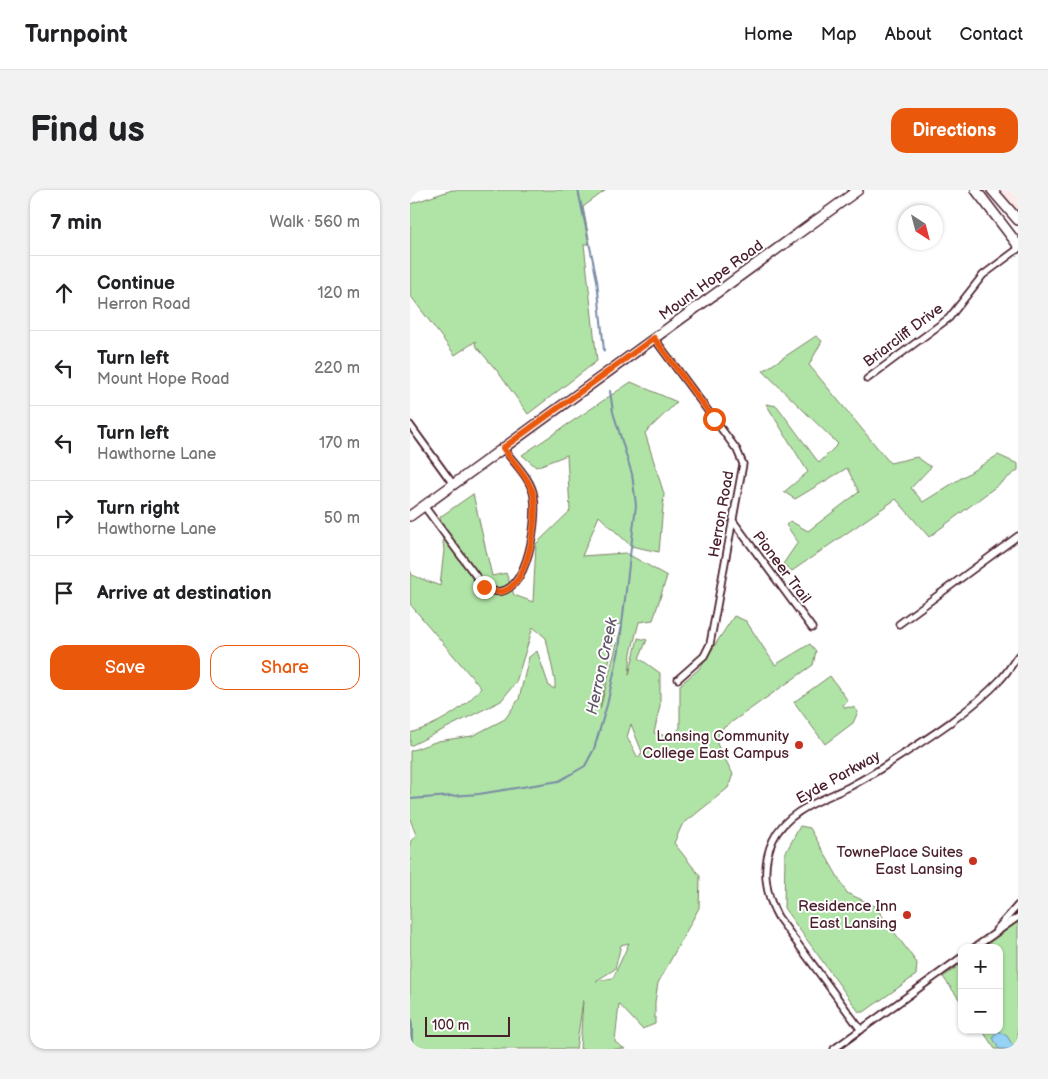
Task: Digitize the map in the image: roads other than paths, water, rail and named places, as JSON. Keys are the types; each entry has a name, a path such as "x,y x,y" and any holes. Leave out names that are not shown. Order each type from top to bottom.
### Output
{"street":[{"name":"Mount Hope Road","path":"410,516 858,190"},
{"path":"976,190 1018,247"},
{"path":"992,190 1018,220"},
{"name":"Briarcliff Drive","path":"867,379 949,318 983,275 1018,247"},
{"name":"Herron Road","path":"654,338 741,456 743,468 710,644 704,656 678,679"},
{"path":"410,425 453,484"},
{"path":"424,506 484,587 498,591 512,586 520,577 526,564 535,500 529,484 503,448"},
{"name":"Pioneer Trail","path":"733,521 812,628"},
{"path":"899,624 1018,536"},
{"name":"Eyde Parkway","path":"861,1030 771,905 768,894 766,866 773,840 789,819 810,805 888,764 968,710 1001,679 1018,656"},
{"path":"988,938 1018,905"},
{"path":"980,944 1018,917"},
{"path":"834,1049 958,960"}],"water":[{"path":"995,1034 1003,1034 1007,1036 1015,1049 999,1049 993,1038"}],"waterway":[{"name":"Herron Creek","path":"578,190 597,280 604,351"},
{"name":"Herron Creek","path":"410,799 479,794 559,781 585,766 594,749 607,705 619,650 636,505 632,474 613,412 610,391"},
{"name":"Herron Creek","path":"410,1015 412,1049"}],"railway":[{"path":"410,192 415,190"}],"place":[{"name":"Lansing Community College East Campus","path":"799,745"},
{"name":"TownePlace Suites East Lansing","path":"973,861"},
{"name":"Residence Inn East Lansing","path":"907,915"}]}
